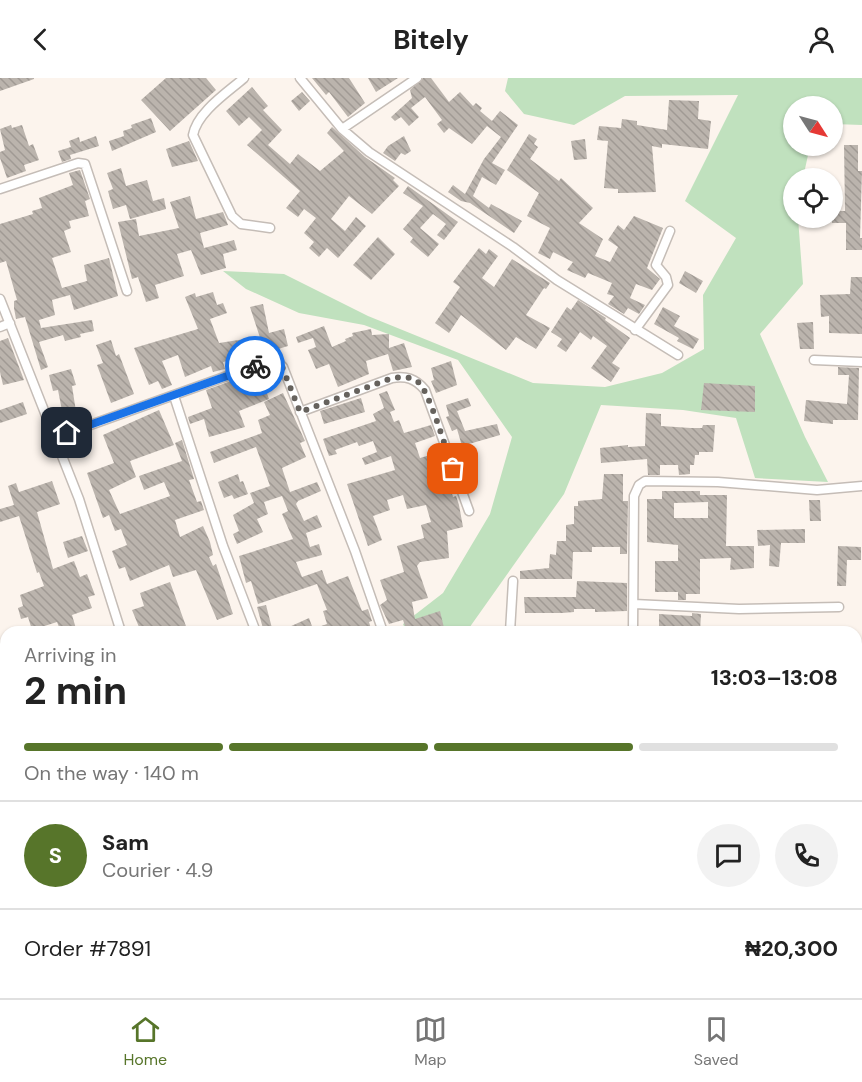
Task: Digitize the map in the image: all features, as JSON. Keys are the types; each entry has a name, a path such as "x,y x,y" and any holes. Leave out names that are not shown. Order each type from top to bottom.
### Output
{"street":[{"path":"244,78 202,117 193,135 232,216 241,224 270,228"},
{"path":"300,78 342,129 369,152 513,247 557,280 678,355"},
{"path":"342,129 417,78"},
{"path":"0,189 78,163 85,164 127,291"},
{"path":"635,330 668,285 666,277 656,265 670,231"},
{"path":"0,299 89,529 119,626"},
{"path":"0,327 9,323"},
{"path":"54,438 274,360 283,367 355,551 381,626"},
{"path":"814,360 862,362"},
{"path":"300,412 392,378 413,379 425,390 469,510"},
{"path":"174,396 223,546 254,626"},
{"path":"633,626 634,496 639,485 645,481 718,482 817,490 862,486"},
{"path":"510,626 513,581"},
{"path":"634,604 739,609 839,607"}],"green space":[{"path":"508,78 862,78 862,125 843,124 843,96 783,96 783,156 808,156 805,168 783,168 783,228 799,228 803,284 760,334 805,437 828,482 755,478 736,418 683,410 601,405 564,494 471,626 404,626 403,624 443,593 490,514 512,437 458,360 364,325 299,313 246,289 223,271 284,274 368,316 533,383 605,387 662,373 704,349 703,295 736,238 685,201 738,95 625,96 574,125 524,114 505,91"}],"building":[{"path":"0,78 34,78 34,79 0,91"},
{"path":"166,78 206,78 216,90 170,131 141,100"},
{"path":"312,78 349,78 365,103 348,117 329,92 326,95"},
{"path":"368,78 398,78 376,92"},
{"path":"423,78 431,78 449,102 460,92 473,106 476,103 482,108 480,111 492,121 500,111 518,125 492,163 505,170 496,185 482,177 473,196 489,208 491,204 522,221 514,233 470,203 461,201 448,192 453,185 465,194 484,159 501,137 487,126 472,144 449,128 444,133 437,124 442,120 425,97 411,108 419,117 409,126 401,117 395,121 391,117 412,98 410,90"},
{"path":"252,87 268,106 263,110 282,130 268,145 290,164 298,154 320,171 344,151 327,133 332,127 365,157 395,178 393,180 399,186 372,214 349,196 331,219 345,231 356,217 366,226 338,258 327,248 319,257 309,248 314,242 304,233 316,218 304,209 298,217 286,208 300,191 247,145 262,130 249,117 239,126 226,111"},
{"path":"302,92 310,101 299,111 291,101"},
{"path":"669,100 699,101 698,119 711,121 708,149 662,144 662,148 652,146 656,192 618,193 618,189 604,188 608,141 597,140 599,126 621,128 622,119 637,121 637,125 667,130"},
{"path":"151,118 156,132 112,151 109,141 124,136 123,131 132,128 131,125"},
{"path":"11,125 12,128 22,125 29,146 33,144 39,160 24,165 26,171 7,178 0,158 0,152 5,150 0,129"},
{"path":"529,134 537,139 534,144 538,147 530,159 559,181 561,178 593,208 579,223 603,239 595,256 610,262 618,247 608,240 618,225 624,230 634,216 663,228 647,268 660,279 652,290 636,284 630,298 645,305 639,314 628,308 624,314 608,304 614,296 607,294 612,283 588,273 585,278 567,270 573,262 553,252 550,259 538,253 550,228 527,216 539,193 507,170"},
{"path":"96,136 99,146 70,155 71,159 62,162 58,151 71,147 69,141 79,137 80,142"},
{"path":"404,136 411,151 405,155 401,153 395,161 383,153 388,146"},
{"path":"585,139 587,159 574,160 571,141"},
{"path":"189,141 198,161 172,167 166,149"},
{"path":"844,145 858,145 858,171 862,171 860,238 862,238 862,250 846,250 846,223 843,223 843,211 845,211"},
{"path":"121,168 126,186 147,180 153,201 164,198 166,209 130,219 126,205 113,209 108,191 113,189 107,173"},
{"path":"80,170 90,199 85,201 89,216 69,221 71,228 64,231 71,252 52,258 62,288 87,281 84,265 109,258 118,296 74,310 70,295 52,300 55,315 39,320 41,328 92,320 94,331 65,341 63,335 39,342 48,367 41,370 25,317 16,319 14,301 17,300 6,261 0,263 0,224 33,214 32,211 42,208 39,198 73,185 69,173"},
{"path":"408,186 458,222 444,240 437,235 446,224 433,214 420,228 439,244 428,257 410,242 413,238 403,229 423,206 403,193"},
{"path":"190,196 196,219 223,212 228,225 200,233 204,248 234,240 237,250 223,254 226,268 201,275 191,250 177,254 184,276 155,285 159,298 146,302 138,277 132,279 118,222 136,219 139,236 179,228 170,202"},
{"path":"378,237 395,254 371,280 353,265"},
{"path":"479,248 486,254 489,249 498,256 482,278 494,287 512,259 550,283 526,315 550,328 536,349 516,337 506,350 461,315 449,333 435,323 460,287 453,282"},
{"path":"685,271 703,281 696,293 679,283"},
{"path":"851,277 862,277 862,334 829,333 829,316 821,317 820,295 850,294"},
{"path":"213,292 217,305 223,303 227,313 210,319 219,343 245,339 249,356 223,362 225,369 213,372 211,366 185,377 178,355 162,361 172,385 162,389 158,381 149,385 134,348 198,329 185,297 195,293 196,297"},
{"path":"578,300 606,318 605,320 630,338 612,363 620,368 611,382 591,368 607,346 593,336 591,340 580,332 566,352 557,346 562,339 551,332 567,307 571,310"},
{"path":"263,304 269,333 284,329 288,346 265,353 250,307"},
{"path":"663,307 680,316 674,326 699,339 693,349 677,341 679,338 654,324"},
{"path":"813,322 814,349 800,349 797,323"},
{"path":"324,326 332,347 346,341 345,339 353,336 352,333 371,329 372,335 389,334 389,348 404,343 412,367 393,371 388,354 366,361 369,374 338,387 329,364 316,369 308,350 316,347 313,338 298,343 296,337"},
{"path":"8,338 24,380 3,385 0,372 0,341"},
{"path":"111,340 116,356 119,354 134,394 111,403 97,365 103,363 96,345"},
{"path":"451,361 457,385 436,393 431,381 434,380 431,368"},
{"path":"274,367 280,378 264,385 269,399 239,411 245,427 209,437 204,419 190,424 188,417 212,408 206,390"},
{"path":"838,367 859,368 858,420 833,420 833,424 804,421 806,400 847,404 849,375 838,375"},
{"path":"71,369 76,385 72,386 77,418 64,421 58,390 53,391 49,375"},
{"path":"704,383 755,386 755,412 701,410"},
{"path":"387,391 395,410 390,412 394,422 399,420 404,433 431,425 435,436 415,443 420,458 440,452 443,463 436,465 440,479 447,477 453,497 456,496 459,505 463,527 447,531 449,558 420,562 417,566 428,598 412,602 415,619 440,611 444,626 405,626 403,620 389,624 380,605 387,600 380,580 404,572 397,546 424,538 421,525 431,522 426,505 407,509 403,495 387,500 390,510 373,516 382,540 368,546 347,484 395,470 391,456 365,465 362,458 377,452 373,441 359,446 357,442 335,450 337,454 329,456 323,439 376,421 373,414 384,408 379,394"},
{"path":"283,393 305,441 300,443 306,457 282,468 290,492 317,482 321,491 296,504 304,521 317,515 322,527 306,533 310,547 319,544 322,555 296,562 302,577 322,570 327,584 348,576 362,611 368,609 372,621 369,622 370,626 321,626 327,624 323,611 327,610 317,584 258,604 251,581 246,583 239,556 293,539 282,514 288,511 282,496 264,502 268,514 257,519 263,532 237,544 233,534 239,531 233,515 254,503 250,493 270,486 256,447 214,463 210,452 262,433 258,420 270,415 264,402"},
{"path":"361,398 365,412 324,424 320,411"},
{"path":"468,398 471,406 457,411 465,431 497,424 500,435 462,446 457,429 452,431 446,417 449,416 446,405"},
{"path":"23,402 27,414 0,423 0,410"},
{"path":"159,410 174,445 130,461 136,477 109,490 120,514 170,496 164,482 144,490 139,476 182,461 175,443 182,440 194,479 189,480 197,502 201,501 204,510 175,520 180,537 203,526 210,542 213,555 209,557 213,566 216,564 233,614 217,620 196,570 173,577 169,565 130,581 125,567 119,569 112,551 127,545 121,529 115,531 109,515 103,518 87,473 114,463 103,435"},
{"path":"646,413 661,414 661,426 702,428 703,425 715,425 713,452 699,452 699,455 695,455 694,465 690,465 690,474 679,475 678,465 660,465 660,475 648,475 647,459 601,463 600,448 645,446"},
{"path":"238,474 248,494 234,499 232,495 224,498 218,482"},
{"path":"604,474 623,474 623,501 628,501 627,554 620,554 620,547 592,547 592,552 573,552 572,579 520,579 520,571 549,568 550,554 556,555 557,541 566,541 566,525 574,524 574,506 578,506 578,501 602,499"},
{"path":"52,481 60,504 37,512 53,569 74,561 80,577 87,574 95,595 88,597 92,608 72,615 75,626 59,626 57,622 44,626 31,626 28,617 21,619 18,608 23,606 20,595 44,586 39,572 37,573 19,516 0,522 0,509 14,505 8,486 16,483 19,492"},
{"path":"662,491 700,491 700,495 727,495 726,546 754,546 754,568 730,570 731,558 700,559 700,594 686,594 686,600 678,600 678,592 655,592 655,561 678,561 678,545 647,542 647,499 662,499","holes":["708,502 708,518 674,518 674,503"]},
{"path":"809,500 820,500 821,521 810,521"},
{"path":"805,529 805,543 781,543 779,567 769,566 770,545 758,546 757,530"},
{"path":"82,536 88,551 68,558 63,542"},
{"path":"838,546 861,547 861,560 847,560 846,586 837,586"},
{"path":"577,581 627,583 627,611 595,612 595,609 574,609 574,612 562,613 525,613 524,597 576,597"},
{"path":"170,582 186,626 139,626 132,610 144,606 140,593"},
{"path":"266,605 271,626 262,626 257,607"},
{"path":"692,613 701,614 700,626 659,626 659,614 692,616"},
{"path":"309,618 312,626 291,626"}],"way so far":[{"path":"255,366 274,360 281,364 300,412 392,378 405,377 419,382 425,390 453,469"}],"route":[{"path":"67,433 255,366"}]}
